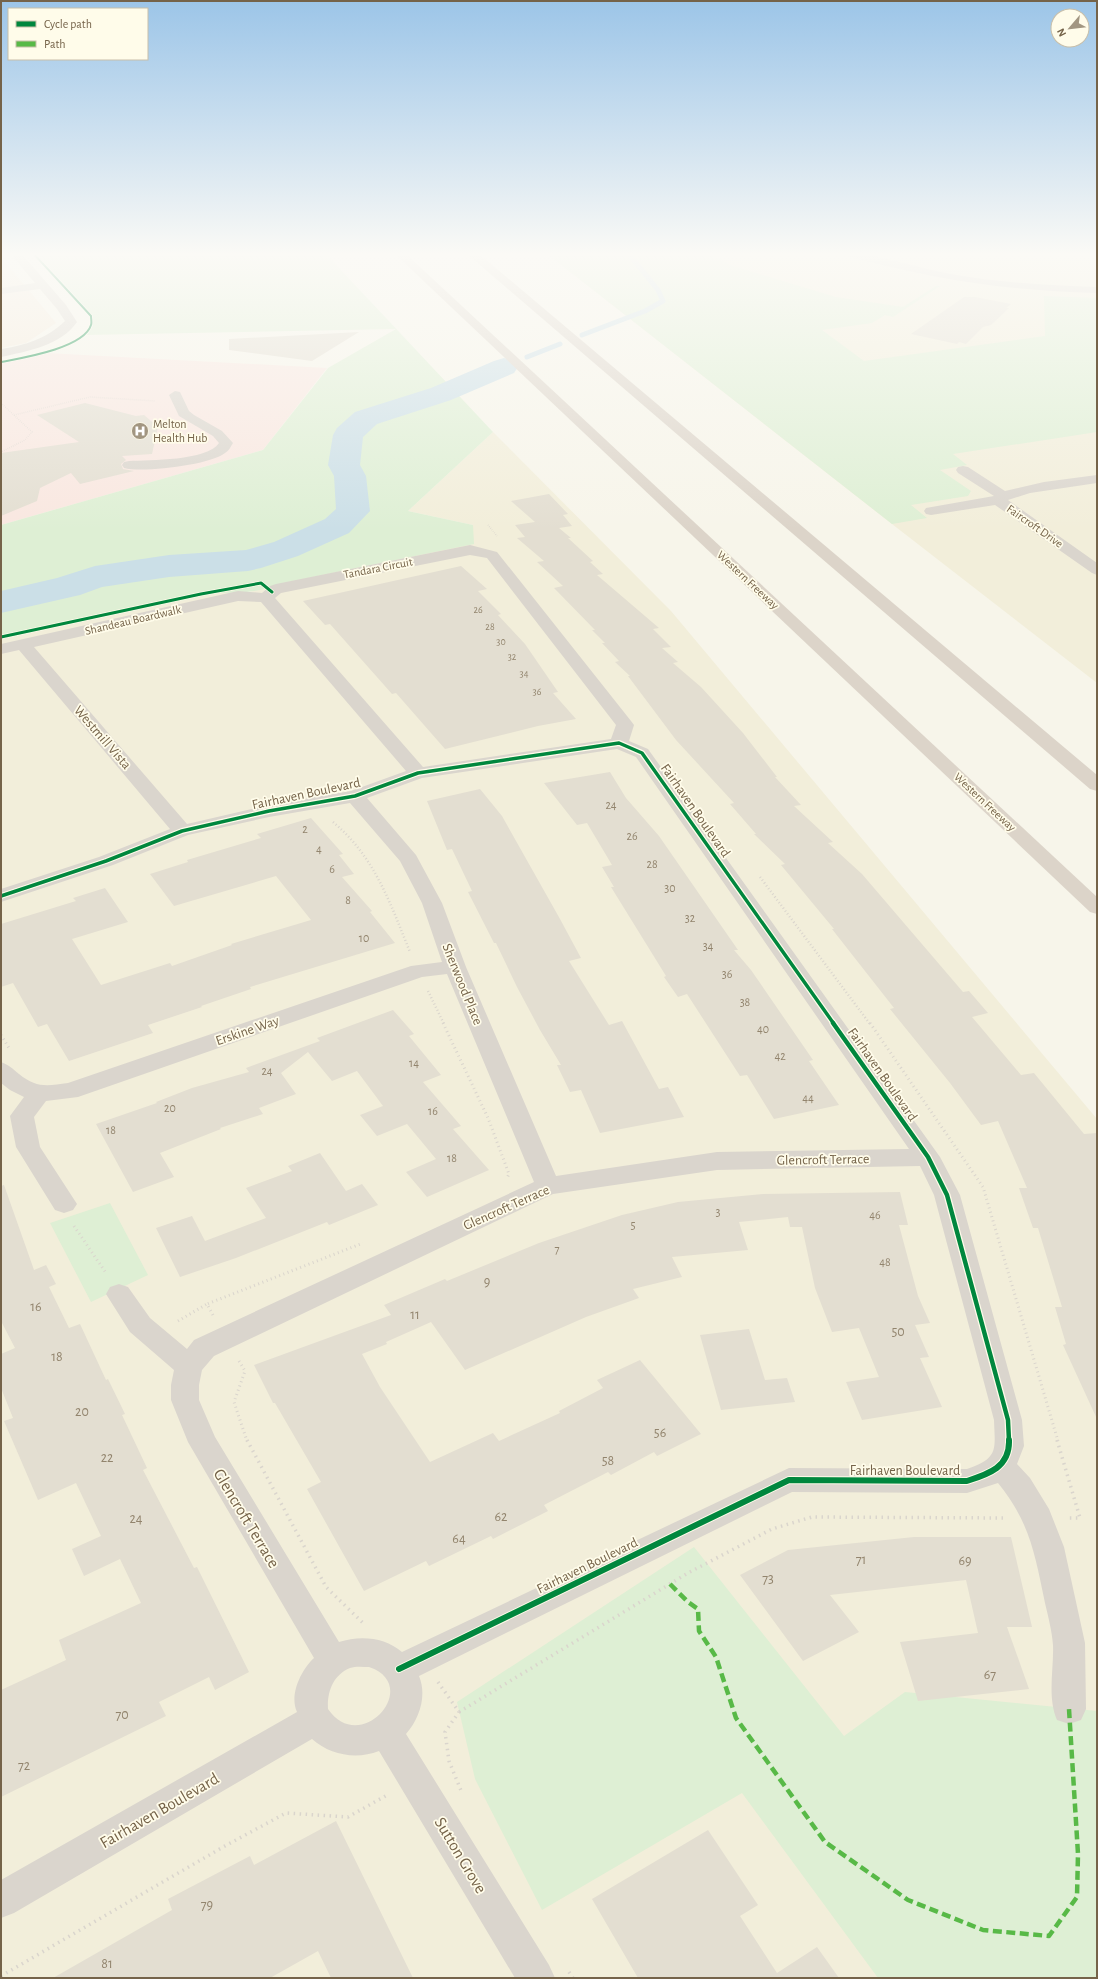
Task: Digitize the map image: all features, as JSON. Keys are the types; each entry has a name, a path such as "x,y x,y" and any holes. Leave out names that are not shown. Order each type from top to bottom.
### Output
{"highway":[{"name":"Western Freeway","path":"497,345 1097,908"},
{"path":"580,345 1097,785"}],"street":[{"path":"1,353 37,345"},
{"path":"130,464 153,468 220,453 226,447 226,443 223,438 216,431 185,413 177,399"},
{"path":"963,470 1000,497"},
{"name":"Faircroft Drive","path":"1000,497 1097,479"},
{"path":"932,510 1000,497"},
{"name":"Faircroft Drive","path":"1000,497 1097,570"},
{"name":"Tandara Circuit","path":"266,598 276,589 470,550 492,556 625,725 619,743"},
{"name":"Shandeau Boardwalk","path":"1,649 238,596 266,598"},
{"path":"266,598 418,773"},
{"name":"Westmill Vista","path":"23,644 182,831"},
{"name":"Fairhaven Boulevard","path":"1,896 106,861 182,831 268,812 355,796 418,773 619,743 642,753 928,1157 947,1195 1008,1420 1010,1446 1007,1456 1001,1466 988,1474 967,1481 921,1482 789,1480 399,1668"},
{"name":"Sherwood Place","path":"355,796 409,859 432,903 455,967 548,1186"},
{"name":"Erskine Way","path":"1,1070 16,1084 39,1094 70,1091 419,971 455,967"},
{"path":"39,1094 22,1116 24,1130 28,1147 64,1204"},
{"name":"Glencroft Terrace","path":"333,1661 203,1442 185,1400 185,1385 189,1366 204,1348 548,1186 717,1161 928,1157"},
{"path":"120,1294 140,1325 189,1366"},
{"path":"1001,1466 1019,1487 1038,1518 1049,1547 1068,1643 1069,1709"},
{"path":"369,1652 385,1657 399,1668 406,1680 407,1694 405,1708 397,1721 386,1732 367,1740 346,1740 328,1733 316,1719 312,1707 311,1694 315,1682 323,1670 333,1661 350,1653 369,1652"},
{"name":"Fairhaven Boulevard","path":"1,1900 316,1719"},
{"name":"Sutton Grove","path":"386,1732 536,1978"}],"path":[{"path":"14,415 90,397 177,399"},
{"path":"1,403 32,432 25,440 1,452"},
{"path":"488,525 500,539"},
{"path":"459,1712 688,1573 772,1529 812,1517 1080,1518 983,1187 875,1030 756,871"},
{"path":"64,1204 73,1224 85,1244 120,1294"},
{"path":"153,1337 206,1304"},
{"path":"1,1976 223,1847 286,1813 348,1817 449,1761"}],"shaded area":[{"path":"1,345 14,345 1,348"},
{"path":"664,345 1097,345 1097,683"},
{"name":"Melton Health Hub","path":"46,353 327,368 263,450 1,525 1,362"},
{"path":"493,432 671,611 1097,1119 1097,1978 1,1978 1,639 218,593 246,593 473,525 408,511"}],"green space":[{"path":"367,345 412,345 493,432 408,511 473,525 474,544 283,583 259,590 218,593 1,639 1,525 263,450 328,368"},
{"path":"664,345 843,345 864,361 977,345 1097,345 1097,432 953,454 967,465 940,470 971,491 968,496 911,505 927,518 892,524"},
{"path":"110,1203 148,1275 91,1302 50,1223"},
{"path":"694,1547 844,1736 905,1692 1097,1711 1097,1978 878,1978 742,1793 542,1910 475,1779 457,1702"}],"building":[{"path":"229,345 337,345 312,361 229,350"},
{"path":"85,403 136,416 144,415 158,427 152,454 122,456 126,460 121,464 123,469 134,471 80,484 71,473 40,488 37,501 1,516 1,453 79,442 37,415"},
{"path":"549,494 568,514 563,515 572,526 559,528 593,561 590,562 603,574 597,575 659,628 653,629 671,647 662,648 678,662 673,663 701,687 743,733 777,777 775,777 801,805 794,806 833,842 828,843 862,874 963,992 969,991 988,1013 972,1017 1021,1075 1034,1073 1084,1134 1097,1133 1097,1419 1063,1345 1066,1344 1055,1307 1062,1307 1038,1228 1033,1228 1019,1188 1027,1188 998,1121 981,1125 950,1083 890,1009 894,1008 832,929 834,929 781,865 785,864 754,834 756,834 730,804 734,803 676,740 628,676 630,676 615,662 619,661 602,643 605,643 592,630 595,630 554,588 563,586 537,562 544,561 517,538 525,537 515,525 535,522 511,501"},
{"path":"461,566 487,589 478,591 501,614 498,615 525,644 558,692 553,693 576,719 538,726 445,749 396,693 392,694 330,624 325,625 303,601"},
{"path":"610,772 626,798 659,836 738,950 734,950 751,970 813,1060 809,1061 839,1105 774,1119 747,1075 740,1076 687,994 678,997 664,977 666,976 611,887 614,887 602,867 612,865 587,823 577,825 544,783"},
{"path":"480,789 502,816 581,958 569,961 609,1025 622,1021 659,1089 668,1087 684,1117 600,1133 581,1090 570,1092 557,1065 561,1065 540,1030 496,943 494,943 468,892 472,891 452,849 447,850 427,801"},
{"path":"311,818 343,854 339,855 354,874 342,877 372,911 370,912 395,943 250,987 251,989 148,1025 153,1033 69,1061 47,1024 38,1027 13,983 1,987 1,924 76,901 73,898 105,888 128,922 72,939 101,985 170,963 172,966 232,945 231,944 311,920 276,876 174,906 150,874 188,862 187,860 261,838 257,834"},
{"path":"393,1010 414,1034 409,1036 441,1075 423,1082 461,1126 453,1129 489,1170 427,1197 406,1172 436,1159 407,1124 377,1136 360,1115 383,1106 357,1071 332,1081 308,1052 281,1073 296,1094 259,1108 263,1114 220,1128 221,1129 160,1153 174,1177 133,1192 96,1124 157,1103 156,1102 192,1088 249,1072 246,1068 320,1041 317,1038"},
{"path":"320,1153 346,1191 362,1184 378,1205 329,1225 327,1222 236,1258 180,1277 156,1228 192,1216 205,1241 266,1218 246,1188 292,1171 288,1166"},
{"path":"4,1185 34,1270 46,1265 56,1284 49,1287 69,1328 80,1324 106,1380 108,1379 125,1414 122,1415 147,1468 143,1470 194,1568 197,1567 249,1672 215,1690 209,1677 159,1702 166,1716 1,1797 1,1690 66,1660 59,1640 141,1603 120,1559 84,1576 72,1549 101,1536 76,1483 38,1500 4,1421 13,1418 1,1388 1,1354 15,1348 1,1321 1,1186"},
{"path":"900,1192 908,1225 899,1225 918,1296 930,1323 915,1325 929,1357 920,1358 942,1407 862,1420 846,1382 879,1377 859,1328 832,1332 815,1288 802,1227 790,1227 788,1217 739,1222 748,1250 672,1257 682,1277 633,1289 639,1298 586,1317 465,1370 431,1322 386,1342 387,1344 362,1354 380,1387 430,1462 493,1433 499,1441 560,1413 559,1411 603,1388 597,1380 640,1360 701,1434 657,1456 654,1452 611,1475 608,1472 544,1505 548,1511 493,1539 491,1536 429,1566 426,1561 364,1591 307,1489 321,1482 275,1403 273,1403 254,1365 391,1315 384,1305 445,1279 447,1281 539,1243 622,1215 678,1202 763,1194"},
{"path":"749,1329 765,1380 787,1378 795,1402 721,1410 700,1335"},
{"path":"914,1537 1011,1537 1032,1627 1007,1627 1029,1689 918,1701 900,1642 978,1633 966,1580 830,1595 859,1632 803,1661 740,1575 788,1550"},
{"path":"336,1821 413,1978 331,1978 318,1951 270,1978 53,1978 172,1910 168,1899 250,1856 254,1865"},
{"path":"708,1830 758,1905 740,1916 777,1973 817,1947 839,1978 638,1978 592,1899"}],"waterway":[{"path":"527,357 557,345"},
{"path":"1,602 67,587 95,577 169,566 248,560 286,549 337,526 353,511 350,476 344,465 348,435 366,418 441,394 504,367"}],"marked path":[{"path":"670,1584 688,1602 698,1609 699,1631 716,1657 736,1718 825,1842 908,1900 983,1930 1049,1936 1077,1897 1078,1854 1069,1709"}],"cycle path":[{"path":"1,362 65,345"},
{"path":"1,637 201,594 261,583 272,592"},
{"path":"1,896 106,861 182,831 269,811 355,796 418,773 619,743 642,753 928,1157 947,1195 1008,1420 1009,1446 1007,1456 1001,1466 988,1474 967,1481 921,1482 789,1480 399,1669"}],"place":[{"name":"Melton Health Hub","path":"140,431"}]}
